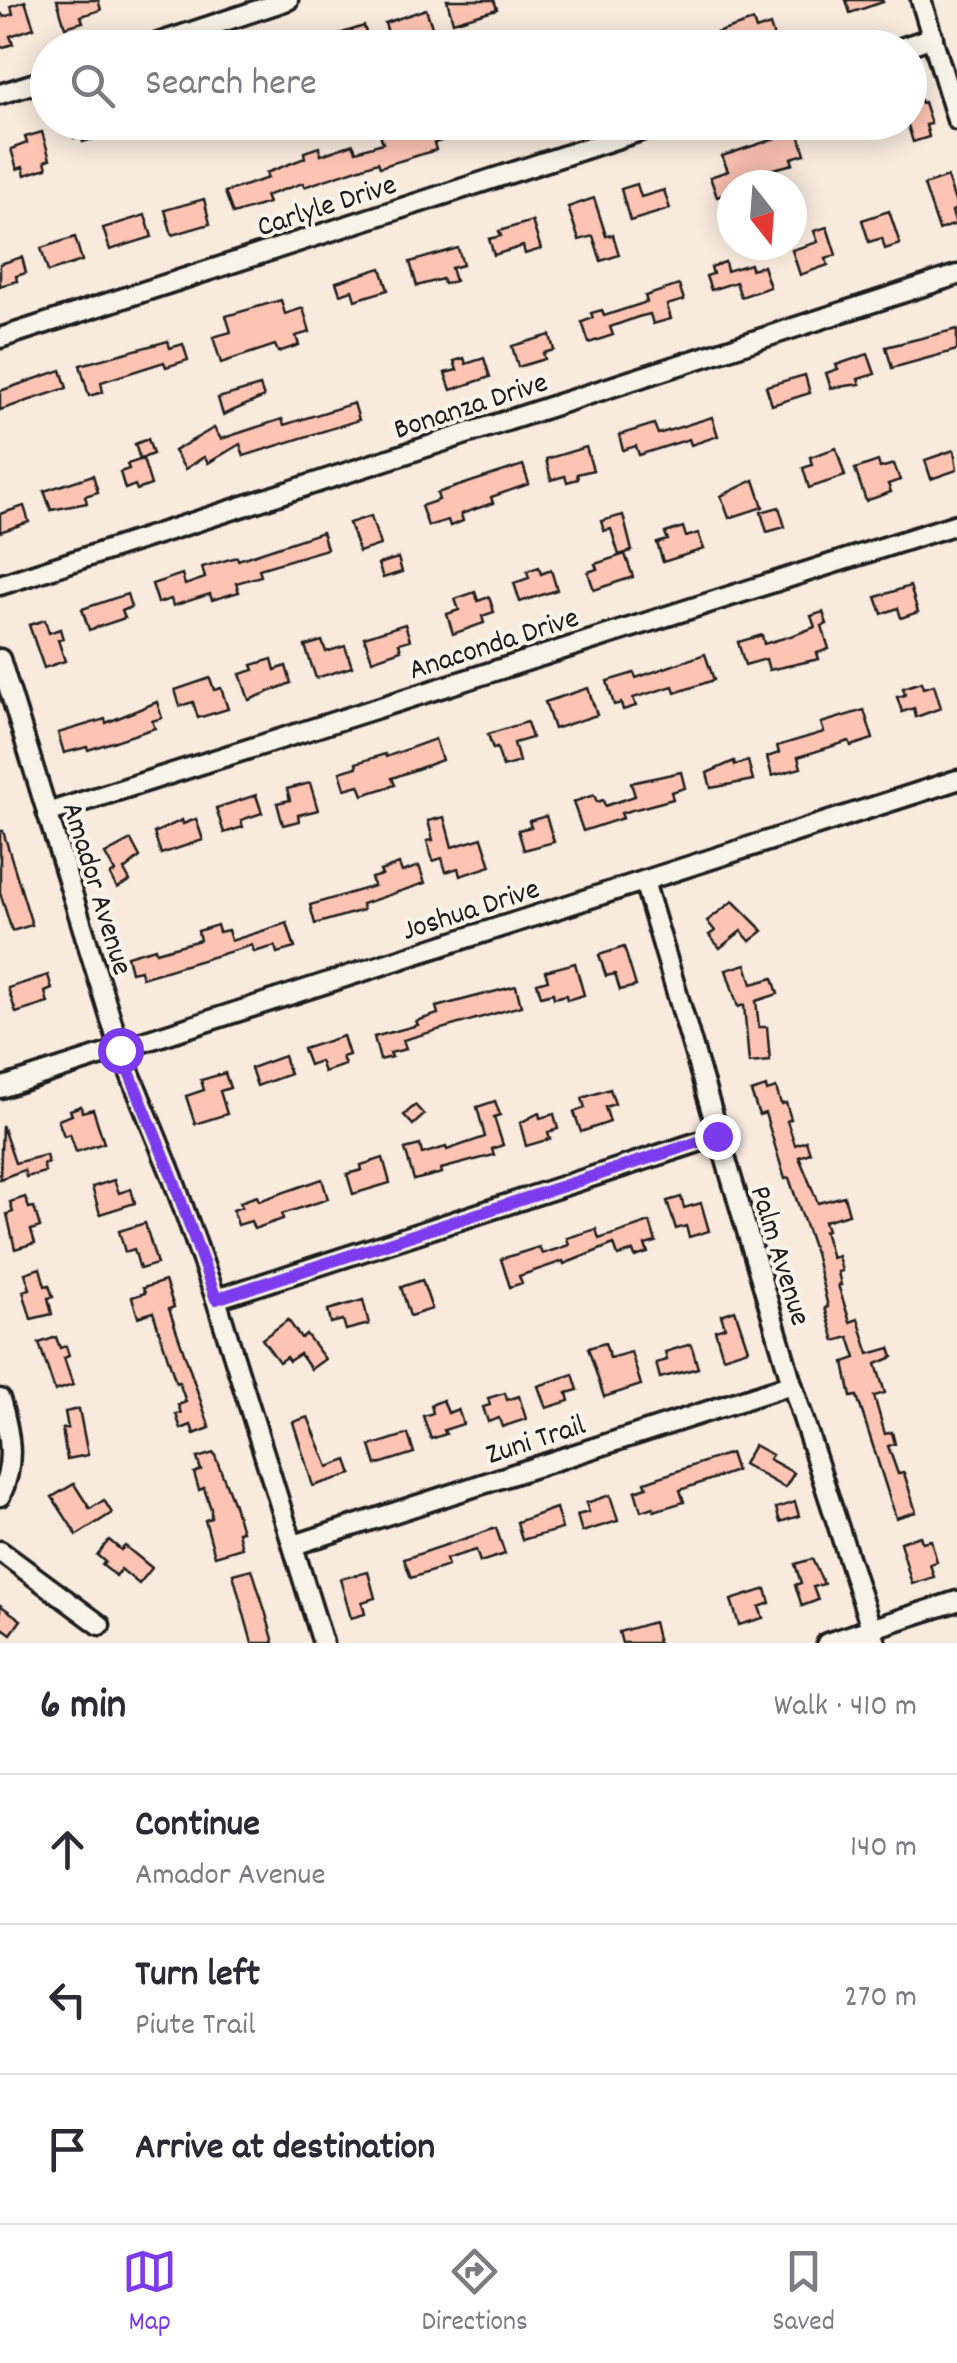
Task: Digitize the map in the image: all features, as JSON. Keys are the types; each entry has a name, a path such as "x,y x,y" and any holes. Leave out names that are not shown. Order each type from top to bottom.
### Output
{"street":[{"path":"197,30 288,0"},
{"path":"922,0 957,120"},
{"path":"927,39 932,37"},
{"path":"0,94 30,85"},
{"name":"Carlyle Drive","path":"0,338 612,140"},
{"name":"Bonanza Drive","path":"0,585 957,275"},
{"name":"Anaconda Drive","path":"46,812 957,524"},
{"name":"Amador Avenue","path":"0,659 120,1050 172,1176 216,1299 323,1643"},
{"name":"Joshua Drive","path":"0,1088 957,780"},
{"name":"Palm Avenue","path":"644,880 792,1384 874,1636"},
{"path":"216,1299 717,1136"},
{"name":"Zuni Trail","path":"294,1545 792,1384"},
{"path":"0,1399 8,1428 10,1475 0,1496"},
{"path":"0,1551 100,1625"},
{"path":"827,1643 874,1636 957,1601"}],"building":[{"path":"57,0 98,0 101,10 81,16 83,22 65,27"},
{"path":"447,0 494,0 497,9 453,22"},
{"path":"846,0 882,0 883,2 850,13"},
{"path":"25,1 34,28 10,36 13,44 0,48 0,12 4,17 13,14 11,6"},
{"path":"426,9 433,30 387,30 385,23"},
{"path":"753,21 756,30 725,30"},
{"path":"25,137 44,140 50,159 45,161 47,168 25,175 23,167 17,169 11,149 27,143"},
{"path":"382,140 444,140 434,143 436,150 380,167 378,162 304,187 303,183 265,196 268,203 233,214 225,192 268,178 266,173 305,158 304,152 319,147 321,155 353,144 356,151 383,143"},
{"path":"771,140 801,140 805,154 791,158 793,164 769,170 728,170 722,156"},
{"path":"717,175 717,197 710,177"},
{"path":"947,177 957,207 952,212 956,224 939,230 924,185"},
{"path":"637,184 641,197 664,190 670,209 630,221 621,189"},
{"path":"594,198 606,236 613,235 619,255 601,261 593,236 579,240 568,207"},
{"path":"204,199 210,224 172,235 165,210"},
{"path":"889,211 900,244 885,249 882,238 869,242 862,220"},
{"path":"145,215 152,237 110,250 103,228"},
{"path":"532,221 541,249 525,254 523,246 494,255 489,239 501,236 499,231"},
{"path":"827,227 836,255 826,259 828,265 800,275 795,260 807,260 807,245 818,242 814,231"},
{"path":"75,237 82,261 48,272 41,248"},
{"path":"458,248 463,265 451,268 455,281 444,284 442,279 417,286 410,262"},
{"path":"22,257 26,273 16,276 17,281 0,286 0,264"},
{"path":"725,262 727,271 750,264 751,269 763,266 770,287 741,297 736,282 711,290 706,276 713,274 711,267"},
{"path":"381,268 388,290 355,300 352,290 340,294 336,282"},
{"path":"679,285 684,300 667,305 671,319 653,324 650,314 638,317 610,327 613,335 589,343 582,322 593,318 591,313 602,310 604,316 647,302 645,296"},
{"path":"281,300 285,314 303,308 310,332 296,336 299,345 278,352 275,345 221,363 213,337 231,332 226,316"},
{"path":"957,329 957,350 892,368 886,347"},
{"path":"550,335 554,350 543,353 545,359 518,367 512,346"},
{"path":"168,341 170,348 183,344 188,360 166,367 164,362 101,382 103,392 89,396 80,365"},
{"path":"868,354 875,374 858,379 860,384 831,388 826,373 838,369 836,365"},
{"path":"464,358 466,364 484,358 490,377 451,390 445,373 457,370 454,361"},
{"path":"61,370 67,388 0,410 0,391"},
{"path":"805,375 810,393 772,405 766,386"},
{"path":"260,386 264,397 223,415 218,398"},
{"path":"354,403 359,420 244,456 240,444 208,463 204,457 185,469 174,451 214,428 221,439 282,419 284,425"},
{"path":"712,417 718,436 691,445 689,439 639,455 636,446 623,450 619,435 654,424 658,434"},
{"path":"148,439 153,454 140,459 135,444"},
{"path":"586,447 593,470 577,474 578,479 567,482 565,476 551,480 546,459"},
{"path":"836,448 845,476 809,488 803,468 812,465 810,457"},
{"path":"954,450 957,470 931,479 925,460"},
{"path":"143,459 151,485 125,489 120,472 129,469 127,464"},
{"path":"878,461 880,468 894,464 900,480 888,484 891,492 866,501 855,469"},
{"path":"523,465 529,484 491,497 493,503 461,514 463,521 450,526 448,520 428,526 421,506 439,500 437,493"},
{"path":"93,475 98,492 85,496 87,503 51,510 44,491"},
{"path":"754,480 763,507 729,518 721,496"},
{"path":"24,506 29,522 0,532 0,514"},
{"path":"779,507 785,527 767,532 761,512"},
{"path":"623,515 632,551 619,555 611,529 604,531 601,521"},
{"path":"371,516 380,545 359,552 349,523"},
{"path":"683,527 686,537 698,533 704,549 663,562 657,543 668,540 665,533"},
{"path":"322,532 327,549 259,569 261,576 236,583 239,592 212,600 210,594 173,606 171,599 158,603 152,584 182,574 185,585 205,578 202,567 237,557 238,560"},
{"path":"625,554 633,577 594,590 588,572 597,569 595,564"},
{"path":"398,558 402,572 383,578 378,564"},
{"path":"539,567 541,574 551,570 557,590 520,602 514,583 529,578 527,571"},
{"path":"910,586 918,612 901,618 898,608 882,614 876,597"},
{"path":"475,592 478,601 489,597 494,612 482,616 484,623 453,634 447,614 459,610 455,599"},
{"path":"127,594 131,607 122,611 125,618 89,630 82,609"},
{"path":"823,612 827,624 822,626 829,649 817,653 819,659 769,670 766,659 745,665 738,642 762,635 764,644 794,635 815,627 811,616"},
{"path":"45,620 49,633 60,629 63,639 58,640 65,661 44,668 29,625"},
{"path":"405,624 410,640 399,643 401,650 372,660 364,637"},
{"path":"322,641 326,652 345,646 352,667 316,678 305,646"},
{"path":"705,654 714,680 675,693 673,686 633,698 636,706 623,710 621,703 614,705 607,681 634,673 636,678"},
{"path":"272,659 275,670 286,666 291,683 249,700 240,674 254,670 252,665"},
{"path":"210,678 214,690 221,688 228,709 198,718 193,702 180,706 175,690"},
{"path":"921,682 923,688 934,685 941,708 916,717 914,708 902,712 897,697 905,695 903,688"},
{"path":"588,688 597,715 554,729 545,702"},
{"path":"157,702 162,718 152,721 155,728 88,750 87,747 64,753 58,733 105,719 106,723"},
{"path":"864,710 873,739 851,746 849,741 798,757 801,768 772,776 767,757 779,753 777,746 824,732 821,723"},
{"path":"527,722 532,738 514,743 519,762 503,767 488,734"},
{"path":"435,739 442,760 392,778 395,785 363,795 359,785 345,789 340,772 357,767 356,763"},
{"path":"734,761 735,765 748,761 753,780 711,788 707,773"},
{"path":"681,772 685,788 671,792 673,799 621,813 623,818 583,831 573,802 594,795 605,806 635,796 631,783"},
{"path":"310,783 318,810 298,815 299,821 283,825 277,803 290,800 287,789"},
{"path":"256,795 262,813 241,820 243,827 224,833 216,808"},
{"path":"546,816 554,842 524,850 518,830 531,827 529,821"},
{"path":"444,817 452,847 482,838 491,866 460,876 458,868 446,872 442,858 433,861 427,841 433,840 428,821"},
{"path":"196,819 203,840 161,854 154,833 182,820 183,824"},
{"path":"0,831 32,925 12,931 0,893"},
{"path":"131,840 140,857 124,870 130,881 117,888 110,875 115,872 105,854"},
{"path":"399,864 402,872 419,866 425,883 362,904 363,910 315,924 310,905 374,886 371,878"},
{"path":"733,901 763,931 750,941 741,931 720,948 709,935 715,931 707,921"},
{"path":"287,923 295,948 277,953 275,946 254,952 252,945 142,978 140,970 131,972 127,956 200,940 198,931 217,925 219,932 228,930 231,941"},
{"path":"624,947 636,986 620,990 615,974 606,976 599,955"},
{"path":"575,963 584,995 567,1000 566,995 554,998 553,993 541,996 537,983 548,980 545,971"},
{"path":"746,964 752,984 773,978 778,994 756,1001 759,1027 767,1027 770,1061 749,1063 744,1005 738,1007 726,970"},
{"path":"48,975 52,989 45,992 48,1003 16,1013 8,988"},
{"path":"516,986 521,1006 403,1040 406,1049 380,1060 374,1037 418,1025 416,1021 438,1014 436,1007"},
{"path":"343,1036 349,1055 342,1057 345,1065 324,1072 320,1061 309,1065 303,1049"},
{"path":"284,1056 290,1074 257,1086 251,1068"},
{"path":"225,1073 230,1088 220,1091 227,1114 195,1124 186,1096 204,1090 201,1080"},
{"path":"766,1087 767,1091 776,1088 781,1104 786,1103 795,1145 806,1141 810,1153 799,1157 818,1203 844,1196 849,1214 824,1221 824,1231 832,1258 838,1256 842,1271 838,1272 838,1285 850,1322 858,1319 869,1354 890,1348 893,1357 876,1364 885,1393 874,1396 885,1434 892,1432 895,1444 888,1446 898,1474 904,1473 916,1512 896,1518 857,1396 851,1397 844,1362 856,1358 849,1337 835,1341 815,1253 789,1178 785,1179 765,1113 759,1115 751,1092"},
{"path":"610,1089 615,1104 605,1107 610,1122 581,1132 574,1112 585,1108 582,1098"},
{"path":"495,1101 500,1115 494,1117 503,1145 492,1149 494,1155 414,1180 405,1149 420,1145 422,1154 485,1137 477,1107"},
{"path":"415,1105 424,1115 413,1125 404,1115"},
{"path":"81,1106 82,1112 93,1109 104,1143 76,1152 70,1134 64,1136 58,1120 72,1115 70,1110"},
{"path":"539,1113 540,1118 554,1114 558,1129 548,1132 550,1139 526,1146 520,1123"},
{"path":"2,1125 15,1163 46,1155 45,1172 26,1177 24,1170 0,1179"},
{"path":"383,1158 390,1183 353,1194 347,1174"},
{"path":"322,1179 328,1199 282,1214 283,1219 254,1229 251,1221 238,1225 233,1210 242,1207 240,1202 257,1196 259,1201"},
{"path":"114,1180 119,1193 131,1189 135,1203 100,1214 92,1187"},
{"path":"25,1197 29,1208 34,1207 40,1227 31,1230 35,1243 15,1249 7,1214 13,1212 10,1202"},
{"path":"681,1197 684,1208 701,1203 709,1231 689,1237 686,1226 676,1229 667,1201"},
{"path":"650,1222 656,1242 645,1245 648,1253 635,1257 633,1251 618,1256 614,1244 519,1276 522,1283 510,1287 501,1259 539,1247 542,1254 569,1245 567,1238 596,1229 599,1239"},
{"path":"145,1223 157,1264 140,1269 134,1249 125,1252 119,1231"},
{"path":"40,1268 53,1297 48,1298 52,1314 31,1319 23,1291 30,1289 25,1273"},
{"path":"422,1280 432,1309 410,1316 401,1287"},
{"path":"165,1281 174,1307 169,1309 210,1428 194,1434 191,1425 181,1429 176,1414 181,1413 178,1405 186,1402 153,1312 138,1317 132,1297 145,1293 143,1288"},
{"path":"363,1300 369,1324 346,1330 343,1320 331,1323 328,1310"},
{"path":"735,1310 748,1349 723,1357 715,1330 725,1327 721,1315"},
{"path":"288,1320 301,1338 306,1334 325,1359 311,1369 300,1354 279,1362 262,1339"},
{"path":"56,1337 60,1348 66,1346 69,1356 64,1358 73,1385 55,1391 39,1343"},
{"path":"605,1343 610,1358 631,1352 641,1385 604,1397 588,1348"},
{"path":"691,1344 698,1368 660,1378 656,1363 667,1360 665,1352"},
{"path":"573,1374 578,1390 567,1393 569,1401 546,1408 538,1386"},
{"path":"505,1393 507,1400 519,1396 526,1419 502,1427 499,1418 488,1422 483,1407 490,1405 488,1398"},
{"path":"443,1400 448,1413 458,1409 463,1424 431,1439 423,1416 433,1413 431,1405"},
{"path":"79,1409 88,1455 67,1459 62,1429 68,1428 65,1412"},
{"path":"308,1417 328,1467 347,1460 352,1474 313,1486 293,1422"},
{"path":"408,1434 414,1453 376,1465 370,1446"},
{"path":"754,1445 794,1473 785,1488 743,1464"},
{"path":"214,1453 242,1531 238,1532 242,1548 215,1556 205,1520 211,1518 211,1509 194,1473 201,1470 197,1458"},
{"path":"730,1453 736,1471 680,1490 684,1502 641,1511 635,1491 647,1487 645,1482"},
{"path":"74,1484 90,1509 104,1500 112,1513 77,1535 52,1497"},
{"path":"610,1495 618,1521 582,1532 577,1515 589,1512 586,1503"},
{"path":"795,1502 799,1516 780,1522 776,1508"},
{"path":"556,1508 562,1529 522,1540 517,1522"},
{"path":"496,1528 505,1554 480,1562 476,1550 446,1559 448,1566 411,1578 404,1559"},
{"path":"920,1536 922,1542 931,1540 937,1562 930,1564 934,1577 912,1584 900,1542"},
{"path":"109,1540 121,1550 125,1546 152,1568 139,1584 121,1569 116,1576 102,1565 105,1562 97,1555"},
{"path":"812,1559 824,1584 813,1587 818,1600 802,1606 795,1585 801,1583 795,1564"},
{"path":"252,1569 274,1643 252,1643 233,1574"},
{"path":"368,1572 375,1598 362,1602 365,1614 351,1618 340,1579"},
{"path":"766,1589 770,1603 759,1607 763,1618 739,1625 731,1600"},
{"path":"0,1605 21,1620 11,1634 0,1626"},
{"path":"653,1622 658,1643 622,1643 619,1632"}],"route":[{"path":"120,1050 172,1176 216,1299 717,1136"}]}
